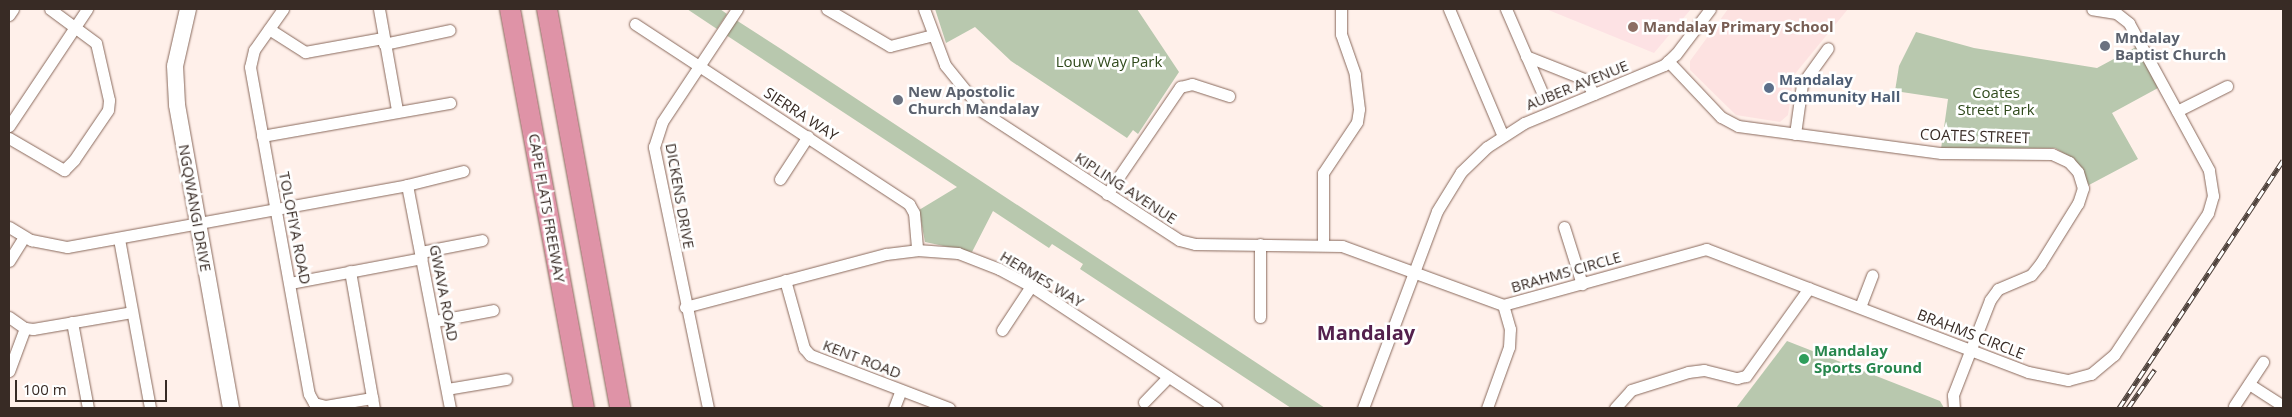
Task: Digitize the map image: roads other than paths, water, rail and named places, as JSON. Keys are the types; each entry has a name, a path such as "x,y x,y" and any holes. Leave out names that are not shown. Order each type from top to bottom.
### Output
{"highway":[{"name":"CAPE FLATS FREEWAY","path":"510,9 584,408"},
{"path":"548,9 620,408"}],"street":[{"path":"9,15 13,9"},
{"path":"9,138 57,168 64,170 106,114 109,100 98,47 76,26 50,9"},
{"path":"9,126 87,9"},
{"name":"NGQWANGI DRIVE","path":"187,9 178,48 174,84 231,408"},
{"name":"TOLOFIYA ROAD","path":"283,9 250,62 275,209 311,399 324,406 373,403"},
{"path":"379,9 397,110"},
{"name":"DICKENS DRIVE","path":"708,408 685,307 654,147 662,122 737,9"},
{"path":"827,9 890,46 933,35"},
{"name":"KIPLING AVENUE","path":"924,9 945,65 983,112 1179,240 1195,244 1323,243 1351,248 1413,272"},
{"path":"1323,243 1323,174 1357,122 1360,109 1355,74 1341,34 1341,9"},
{"path":"1449,9 1503,136"},
{"path":"1506,9 1542,92"},
{"name":"AUBER AVENUE","path":"1362,408 1437,211 1448,190 1473,160 1503,136 1549,110 1653,71 1668,61 1710,9"},
{"name":"BRAHMS CIRCLE","path":"1413,272 1504,305 1706,249 2028,372 2060,379 2084,377 2109,361 2208,214 2212,202 2211,176 2126,20 2116,13 2092,9"},
{"name":"SIERRA WAY","path":"636,24 909,204 914,212 917,250"},
{"path":"269,29 305,52 450,30"},
{"path":"1795,134 1802,84 1828,48"},
{"path":"1526,56 1584,79 1594,94"},
{"name":"COATES STREET","path":"1668,61 1726,120 1738,126 1941,153 2052,154 2069,162 2078,172 2083,188 2078,203 2035,270 1993,294 1953,395 1954,408"},
{"path":"1107,194 1180,87 1192,84 1229,96"},
{"path":"2177,111 2227,86"},
{"path":"262,136 397,110 450,103"},
{"path":"780,179 808,136"},
{"path":"9,227 24,237 67,247 407,185 463,171"},
{"name":"GWAVA ROAD","path":"407,185 435,321 450,408"},
{"path":"1564,228 1582,284"},
{"path":"9,261 24,237"},
{"path":"118,239 150,408"},
{"path":"290,283 350,272 482,240"},
{"path":"1260,244 1260,317"},
{"name":"HERMES WAY","path":"685,307 886,254 917,250 958,253 999,269 1031,286 1216,408"},
{"path":"350,272 373,403"},
{"path":"1860,307 1872,274"},
{"name":"KENT ROAD","path":"785,280 806,351 949,408"},
{"path":"1002,330 1031,286"},
{"path":"1615,408 1631,390 1688,372 1704,370 1737,378 1746,376 1809,288"},
{"path":"1487,408 1509,347 1510,329 1504,305"},
{"path":"435,321 493,310"},
{"path":"9,317 25,328 132,312"},
{"path":"72,322 88,408"},
{"path":"9,371 25,328"},
{"path":"2234,406 2263,362"},
{"path":"1144,402 1168,377"},
{"path":"447,389 506,379"},
{"path":"2249,384 2283,406"},
{"path":"894,408 901,390"}],"railway":[{"path":"2119,408 2283,160"},
{"path":"2128,408 2155,369"}],"place":[{"name":"Mandalay Primary School","path":"1633,27"},
{"name":"Mndalay Baptist Church","path":"2105,46"},
{"name":"Mandalay Community Hall","path":"1769,88"},
{"name":"New Apostolic Church Mandalay","path":"898,100"},
{"name":"Mandalay Sports Ground","path":"1804,359"}],"district":[{"name":"Mandalay","path":"1366,332"}],"park label":[{"name":"Louw Way Park","path":"1109,62"},
{"name":"Coates Street Park","path":"1996,100"}]}
